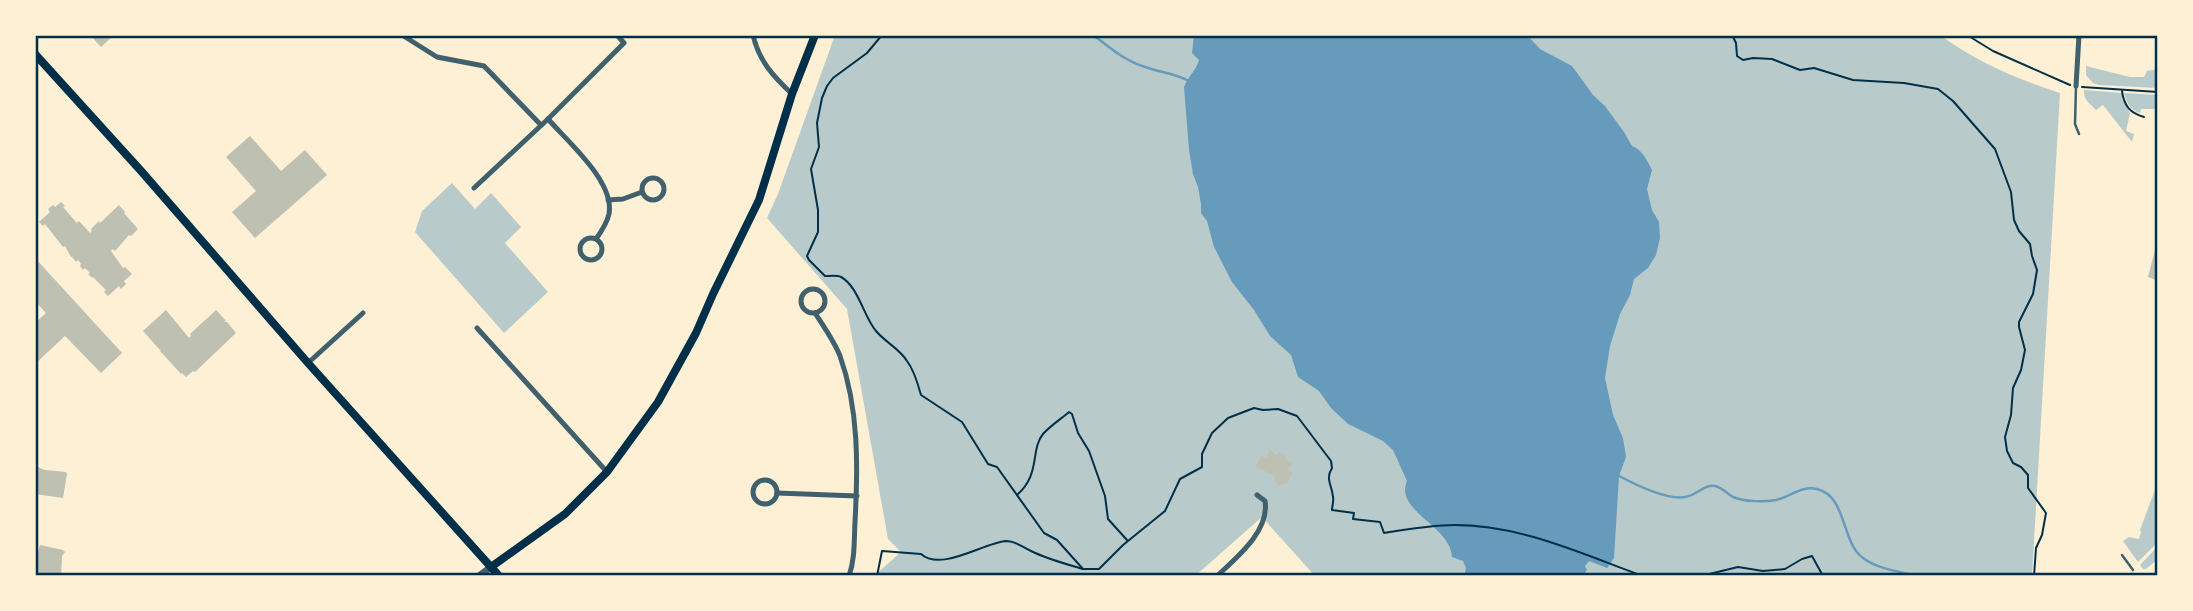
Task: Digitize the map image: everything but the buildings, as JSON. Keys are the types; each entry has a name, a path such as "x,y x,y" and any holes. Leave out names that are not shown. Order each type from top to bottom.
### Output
{"main road":[{"path":"491,567 565,514 607,471 658,402 696,333 759,200 792,94 815,35"},
{"path":"35,54 499,576"}],"street":[{"path":"402,35 437,57 484,66 541,125"},
{"path":"474,188 624,43 617,35"},
{"path":"753,35 765,68 792,94"},
{"path":"2076,86 2079,35"},
{"path":"548,119 606,189 609,214 596,239"},
{"path":"650,178 661,181 664,186 662,197 657,200 651,200 642,192 642,187 650,178"},
{"path":"608,200 622,199 642,192"},
{"path":"591,237 596,239 602,247 599,257 595,260 585,259 580,251 582,241 591,237"},
{"path":"816,313 824,307 825,302 822,293 813,289 804,294 801,304 806,311 816,313 839,352 856,430 857,496 853,564 849,576"},
{"path":"308,363 363,313"},
{"path":"477,328 607,471"},
{"path":"766,480 772,482 778,493 771,503 765,504 759,502 753,492 755,486 766,480"},
{"path":"778,493 857,496"},
{"path":"1217,576 1256,535 1266,507 1265,500 1257,495"},
{"path":"479,576 491,567"}],"lane":[{"path":"2076,86 2075,124 2079,134"},
{"path":"2122,555 2133,570"}],"path":[{"path":"882,35 867,53 834,78 822,98 817,123 819,147 811,169 818,210 818,232 807,256 825,276 840,276 845,280 861,299 866,315 878,334 906,359 912,375 918,381 921,395 962,422 988,464 997,467 1044,533 1057,540 1078,566"},
{"path":"1732,35 1737,56 1743,60 1772,59 1800,70 1814,68 1853,80 1938,89 1945,93 1995,149 2011,192 2014,220 2028,241 2036,266 2037,278 2033,294 2019,322 2025,350 2021,370 2013,388 2011,415 2005,437 2007,451 2013,463 2021,467 2029,477 2028,488 2046,513 2042,535 2036,548 2034,576"},
{"path":"1967,35 2028,68 2076,86 2158,92"},
{"path":"2122,90 2123,98 2132,114 2144,117"},
{"path":"877,576 882,551 920,554 924,558 933,559 970,553 1006,541 1083,569 1099,569 1165,511 1180,478 1200,469 1202,454 1212,433 1228,418 1254,408 1278,409 1297,416 1332,461 1328,482 1333,496 1332,510 1354,513 1353,519 1380,522 1384,533 1456,525 1498,528 1539,538 1643,576"},
{"path":"1017,494 1025,488 1031,477 1043,434 1069,412 1077,433 1089,451 1107,504 1108,519 1128,541"},
{"path":"1701,576 1738,567 1763,571 1785,569 1812,556 1823,576"}],"shaded area":[{"path":"835,35 1940,35 1998,69 2060,93 2032,576 1315,576 1262,517 1195,576 874,576 901,552 888,539 847,309 767,218"},
{"path":"2086,66 2130,77 2144,77 2147,71 2158,69 2158,88 2099,85 2086,75"},
{"path":"2084,90 2122,93 2122,99 2130,113 2126,131 2134,134 2132,142 2103,105 2096,110 2089,103"},
{"path":"2124,93 2158,95 2158,109 2141,109 2140,113 2137,112 2129,106"},
{"path":"452,183 475,209 491,193 521,227 505,243 548,292 504,333 415,232 422,211"},
{"path":"2156,487 2158,542 2138,562 2123,541 2129,537 2139,539"},
{"path":"2158,546 2158,559 2143,569 2140,565"}],"water":[{"path":"1194,35 1527,35 1540,49 1572,66 1593,95 1605,106 1632,146 1642,153 1652,170 1647,189 1652,210 1659,222 1660,238 1656,255 1648,268 1634,279 1610,346 1605,378 1626,457 1619,476 1614,558 1607,568 1589,561 1582,576 1464,576 1466,568 1463,561 1452,557 1443,536 1408,501 1405,492 1407,481 1393,450 1383,441 1348,424 1331,408 1319,391 1298,377 1291,355 1270,336 1232,282 1214,247 1207,221 1201,213 1189,150 1184,87 1199,60 1192,53"}],"waterway":[{"path":"1093,35 1130,61 1187,80"},
{"path":"1619,476 1652,491 1678,497 1689,496 1711,486 1720,488 1738,499 1755,501 1776,500 1801,490 1817,489 1834,500 1851,541 1863,558 1882,567 1919,576"}]}
